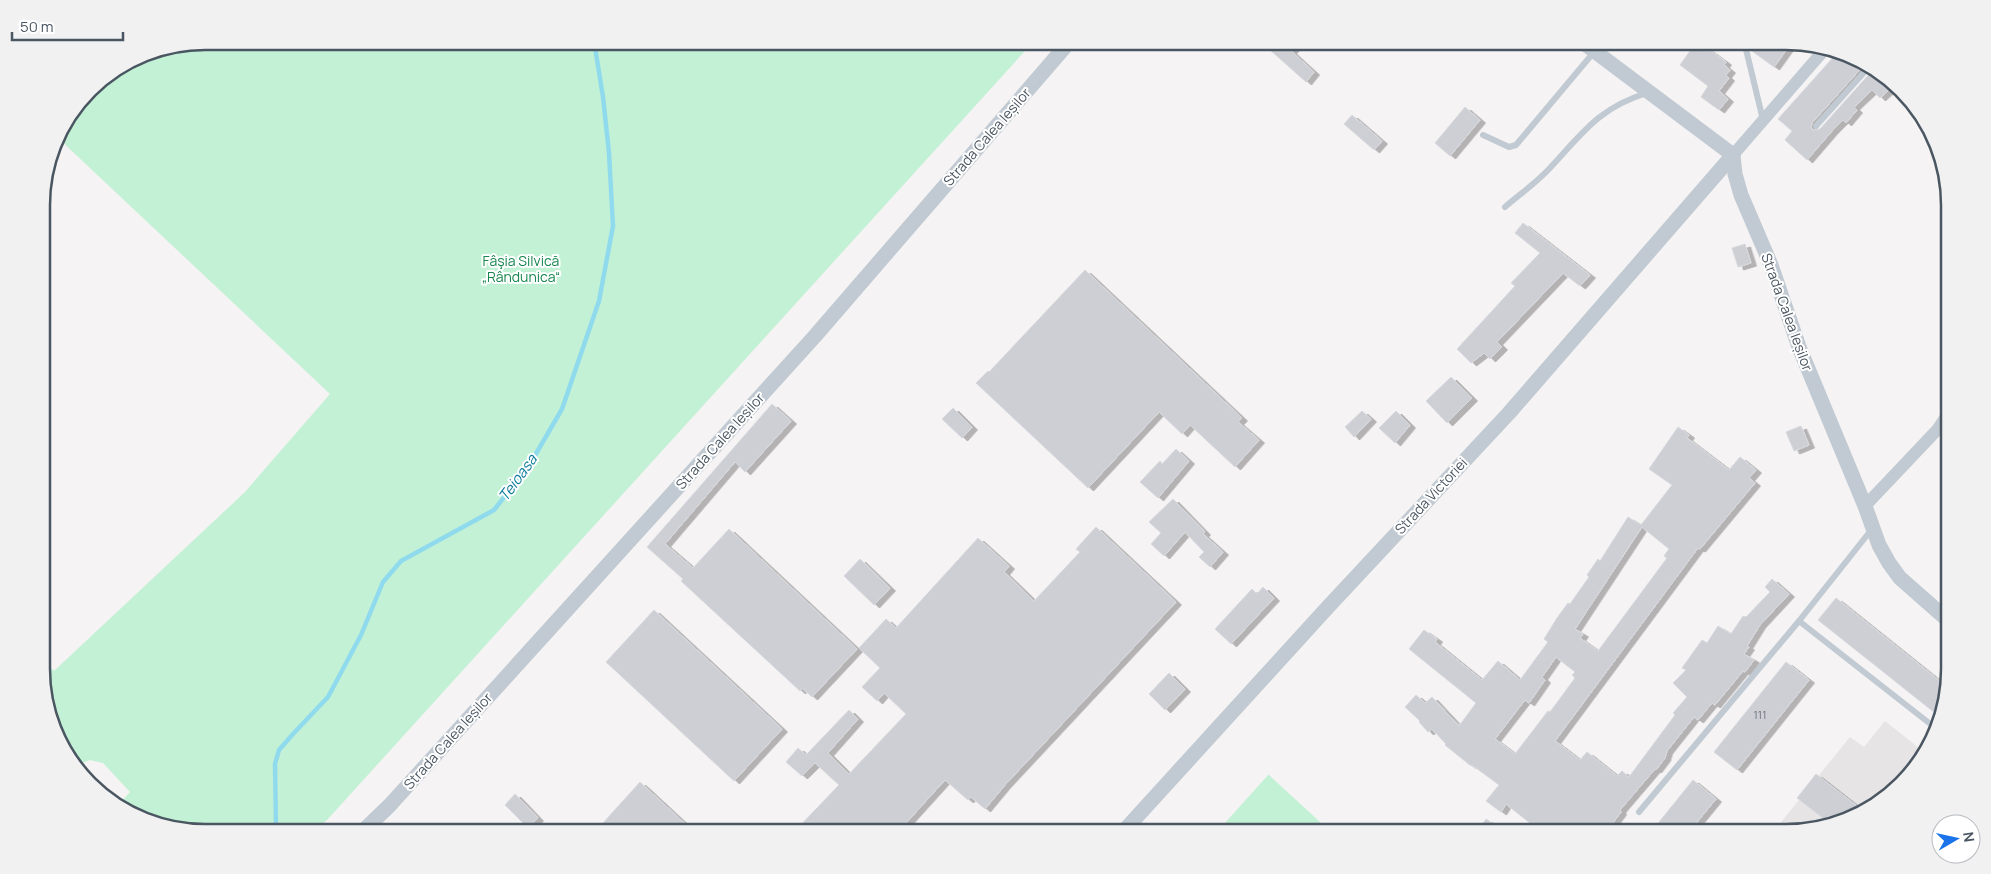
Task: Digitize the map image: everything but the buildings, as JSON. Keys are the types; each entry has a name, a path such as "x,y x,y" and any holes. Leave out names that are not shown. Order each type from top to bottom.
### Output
{"street":[{"name":"Strada Calea Ieșilor","path":"370,824 390,805 814,336 1062,50"},
{"path":"1592,50 1733,155 1821,54"},
{"name":"Strada Calea Ieșilor","path":"1733,155 1735,174 1741,195 1771,265 1799,347 1865,506 1872,528 1888,563 1900,578 1941,614"},
{"name":"Strada Victoriei","path":"1129,824 1508,413 1733,155"},
{"path":"1865,506 1941,424"}],"lane":[{"path":"1746,50 1763,120"},
{"path":"1483,135 1509,147 1516,145 1595,52"},
{"path":"1816,126 1865,72"},
{"path":"1505,207 1547,171 1589,124 1612,107 1650,92"},
{"path":"1639,812 1799,622 1872,528"},
{"path":"1799,622 1931,724"}],"shaded area":[{"path":"1885,721 1919,748 1903,771 1888,786 1855,808 1836,816 1816,821 1779,824 1850,737 1864,747"}],"green space":[{"name":"Fâşia Silvică „Rândunica“","path":"195,50 1026,50 327,820 322,824 195,824 155,816 123,800 130,792 103,763 90,760 82,763 71,747 55,709 51,689 50,667 54,671 245,492 330,394 63,143 76,119 88,103 119,76 155,58"},
{"path":"1269,774 1322,824 1224,824"}],"waterway":[{"name":"Teioasa","path":"276,824 275,764 279,750 328,697 361,635 383,582 401,561 494,510 530,464 562,409 599,301 613,226 609,153 595,50"}]}
